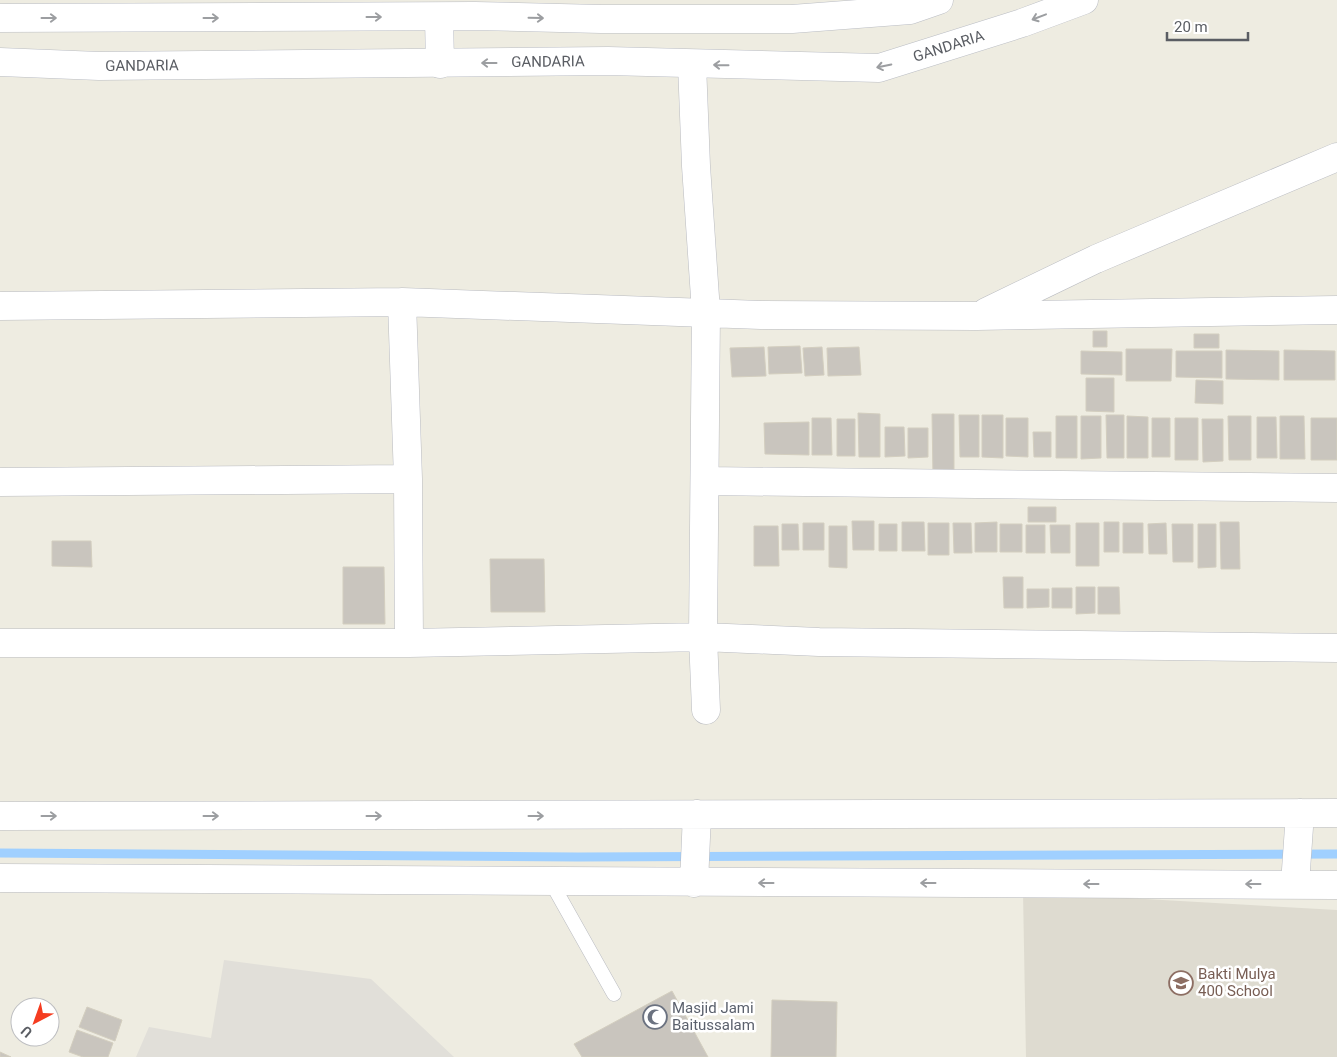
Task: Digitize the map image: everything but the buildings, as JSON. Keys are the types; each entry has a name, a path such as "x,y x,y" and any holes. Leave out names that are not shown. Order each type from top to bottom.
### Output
{"street":[{"path":"0,18 439,17 792,20 939,0"},
{"name":"GANDARIA","path":"0,62 99,66 608,61 879,68 1022,23 1084,0"},
{"path":"439,17 440,64"},
{"path":"692,64 696,166 706,312 706,481 703,637 706,710"},
{"path":"977,316 1096,259 1337,157"},
{"path":"402,302 408,479 409,643"},
{"path":"0,306 402,302 761,315 977,316 1337,310"},
{"path":"0,482 408,479"},
{"path":"706,481 1337,488"},
{"path":"0,643 409,643 703,637 819,642 1337,648"},
{"path":"0,816 580,816 696,825 1299,823 1337,813"},
{"path":"1295,882 1299,823"},
{"path":"694,875 696,825"},
{"path":"0,878 551,882 694,875 1337,884"}],"lane":[{"path":"551,882 614,994"}],"shaded area":[{"name":"Bakti Mulya 400 School","path":"1023,892 1337,910 1337,1057 1026,1057"},
{"path":"224,960 371,979 454,1057 136,1057 149,1027 211,1038"}],"waterway":[{"path":"0,853 578,857 1337,854"}],"place":[{"name":"Bakti Mulya 400 School","path":"1181,983"},
{"name":"Masjid Jami Baitussalam","path":"655,1017"}]}
